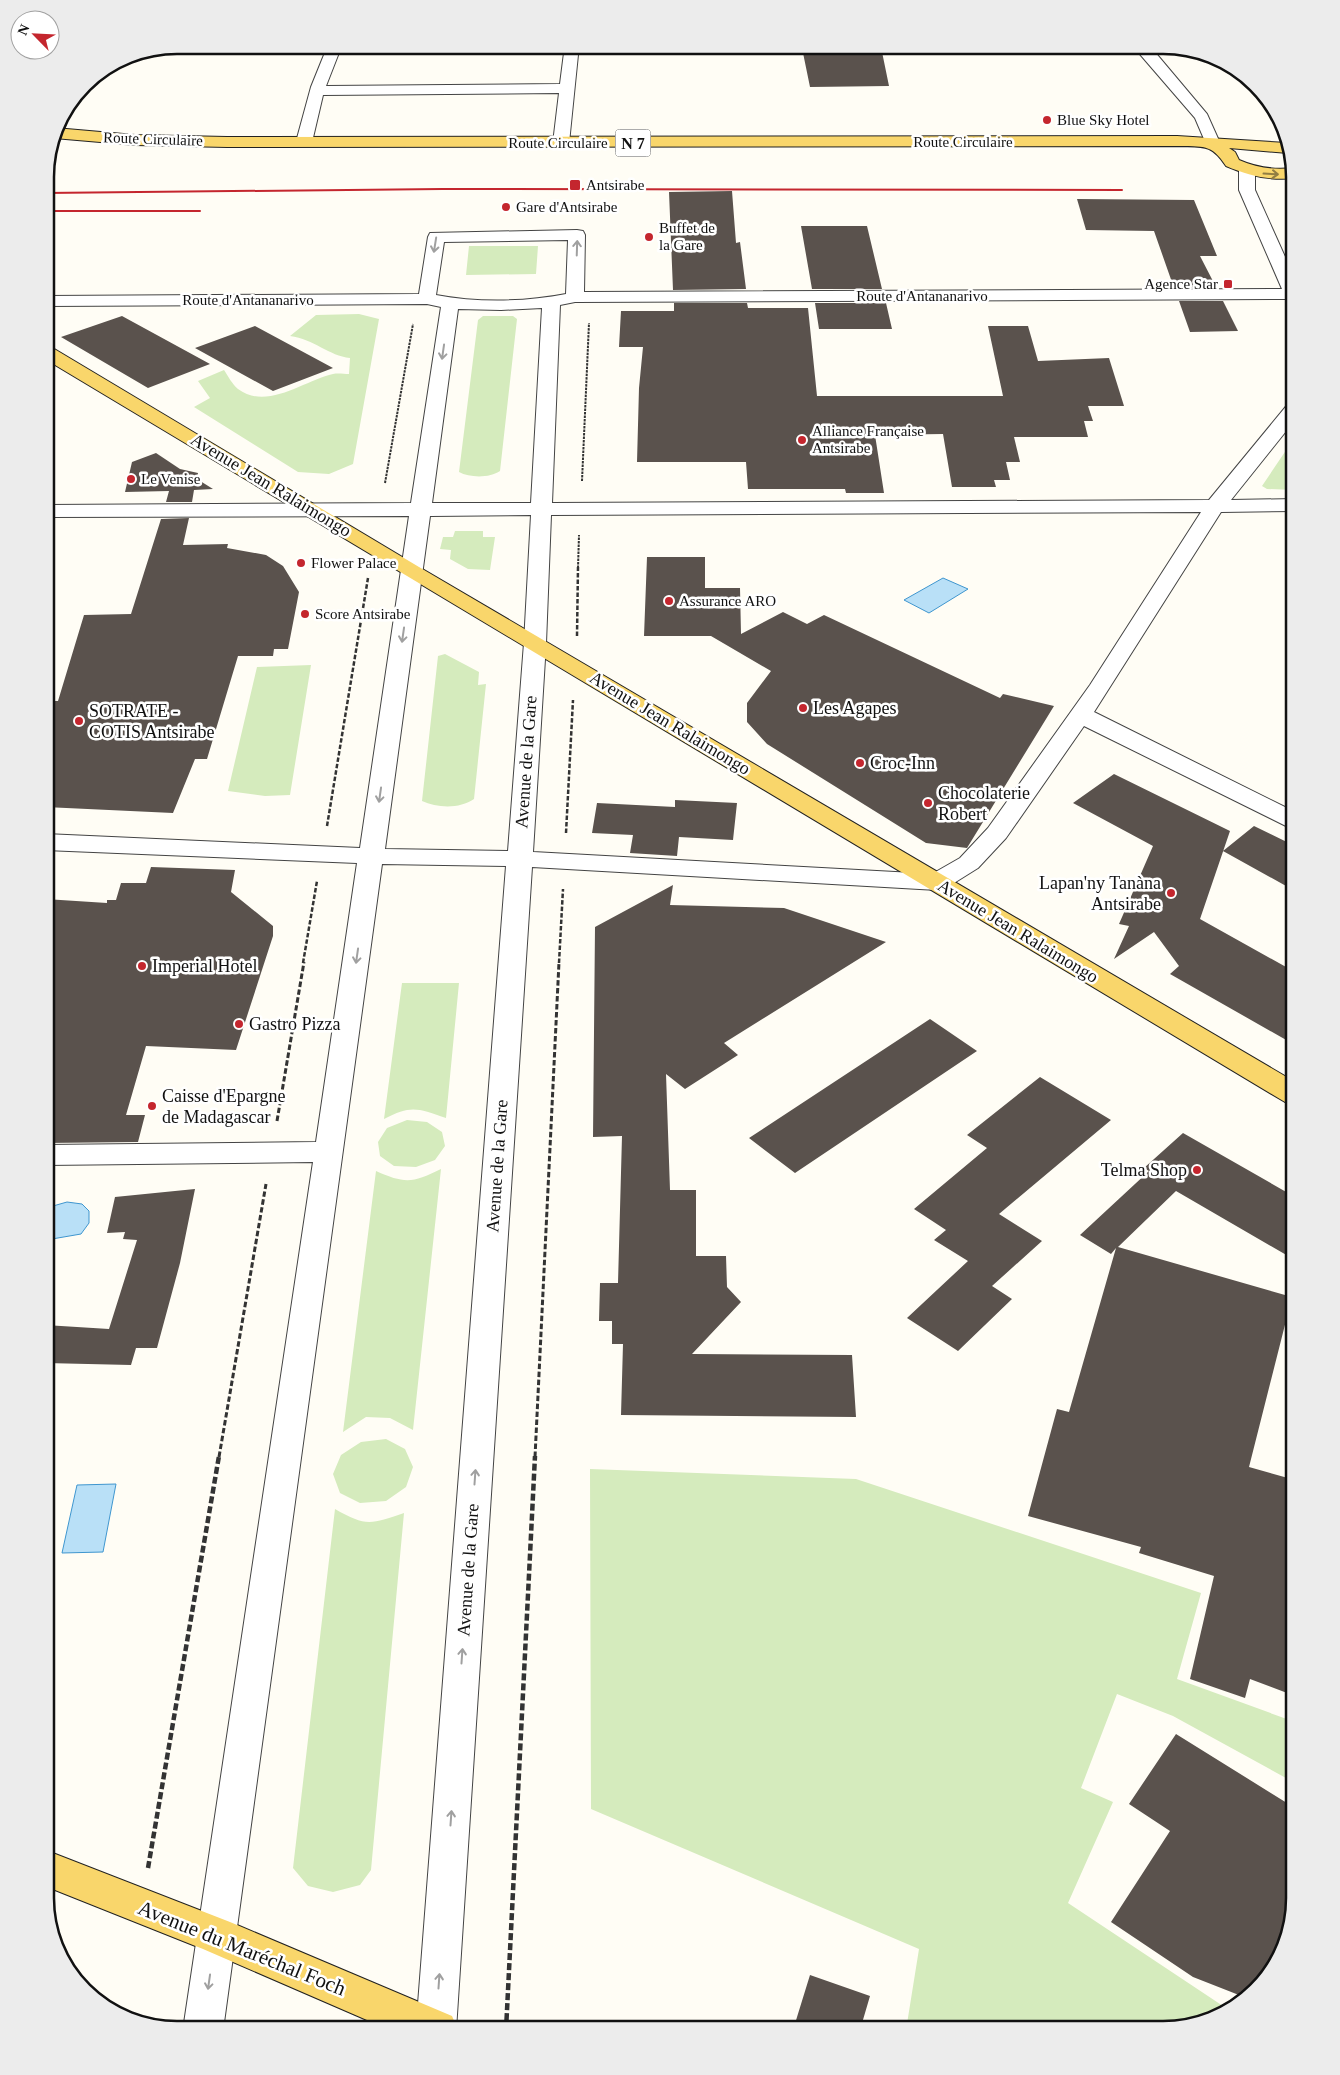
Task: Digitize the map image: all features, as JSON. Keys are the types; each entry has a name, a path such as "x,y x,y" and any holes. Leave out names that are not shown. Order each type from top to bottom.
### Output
{"main road":[{"name":"Route Circulaire","path":"62,133 135,140 304,142 1177,141 1212,143"},
{"name":"N 7","path":"1212,143 1282,147"},
{"path":"1212,143 1229,155 1232,163 1247,171 1286,174"},
{"path":"1229,155 1236,149 1250,145"},
{"name":"Avenue Jean Ralaimongo","path":"54,356 1286,1091"},
{"name":"Avenue du Maréchal Foch","path":"54,1872 216,1935 416,2021"}],"street":[{"path":"304,142 317,91 331,54"},
{"path":"561,143 571,54"},
{"path":"1149,54 1202,117 1212,143"},
{"path":"317,91 567,88"},
{"path":"1247,171 1247,190 1286,279"},
{"name":"Avenue de la Gare","path":"431,301 436,237 577,235 572,299 542,510 535,643 518,859 438,2021"},
{"name":"Route d'Antananarivo","path":"54,301 1286,297"},
{"path":"204,2021 421,509 431,301"},
{"path":"54,842 371,856 518,859 937,882 969,863 997,833 1081,714 1215,506 1286,419"},
{"path":"54,511 581,510 1286,505"},
{"path":"1081,714 1286,816"},
{"path":"54,1155 328,1152"}],"path":[{"path":"506,2021 571,716 578,668 576,617 581,510 572,299"},
{"path":"381,509 431,301"},
{"path":"141,1906 271,1153 373,546"}],"green space":[{"path":"469,246 538,246 536,274 466,275"},
{"path":"359,314 379,319 353,464 329,474 298,472 194,407 210,398 198,381 224,370 238,389 249,395 261,397 286,392 333,374 349,374 350,358 342,357 307,340 290,336 316,315"},
{"path":"483,316 513,316 517,319 500,471 486,476 474,476 459,472 478,320"},
{"path":"1286,450 1286,490 1267,489 1262,486"},
{"path":"455,531 483,531 483,537 495,537 490,570 468,569 450,559 451,550 440,549 443,537 453,537"},
{"path":"445,654 479,672 478,685 486,684 474,799 455,806 434,805 422,801 438,656"},
{"path":"311,665 290,795 265,796 228,791 257,667"},
{"path":"402,983 459,983 446,1118 421,1110 408,1110 384,1119"},
{"path":"407,1120 427,1122 442,1132 445,1146 435,1160 416,1167 394,1166 380,1156 378,1142 387,1128"},
{"path":"441,1169 413,1430 390,1418 366,1417 343,1432 376,1171 394,1178 409,1180 423,1177"},
{"path":"386,1439 405,1449 413,1467 406,1487 386,1501 360,1503 340,1493 333,1474 341,1455 361,1442"},
{"path":"590,1469 856,1479 1201,1593 1177,1679 1286,1719 1286,1778 1173,1716 1117,1694 1081,1788 1113,1802 1068,1903 1223,2006 1195,2017 1179,2020 907,2021 919,1949 591,1809"},
{"path":"335,1509 354,1519 369,1522 384,1520 404,1513 371,1870 360,1885 333,1892 308,1886 293,1868"}],"water":[{"path":"943,578 968,589 929,613 904,600"},
{"path":"67,1202 82,1204 89,1211 89,1223 81,1234 54,1239 54,1206"},
{"path":"116,1484 103,1552 62,1553 77,1485"}],"building":[{"path":"803,54 882,54 889,86 810,87"},
{"path":"732,191 736,243 740,242 746,289 673,290 669,192"},
{"path":"1077,199 1194,200 1217,256 1200,256 1216,287 1174,288 1154,231 1086,230"},
{"path":"801,226 867,226 882,289 812,289"},
{"path":"1179,301 1223,301 1238,331 1190,332"},
{"path":"674,303 747,303 748,308 808,308 817,396 1003,396 988,326 1028,326 1038,361 1109,358 1124,406 1088,406 1093,421 1084,421 1088,437 1014,437 1020,462 1006,462 1010,480 994,480 996,487 952,487 943,434 875,435 884,493 846,493 845,489 748,489 746,462 637,462 639,388 643,347 619,347 621,311 674,311"},
{"path":"815,303 886,303 892,329 819,329"},
{"path":"122,316 210,364 148,388 61,337"},
{"path":"255,326 333,368 273,391 195,348"},
{"path":"156,453 180,469 198,473 197,479 213,489 194,490 192,502 166,502 169,491 125,492 132,462"},
{"path":"189,518 183,545 228,544 227,548 266,555 283,566 299,592 288,649 274,649 273,656 238,656 207,759 195,759 173,813 54,807 54,701 58,701 84,615 131,614 161,519"},
{"path":"647,557 705,557 705,588 740,588 741,634 783,612 807,624 824,615 1000,698 1003,694 1054,706 967,848 926,843 767,744 747,722 747,703 771,671 711,636 644,636"},
{"name":"Lapan'ny Tanàna Antsirabe","path":"1114,774 1230,831 1200,919 1286,967 1286,1040 1170,974 1179,966 1154,932 1114,959 1129,926 1119,924 1153,846 1073,803"},
{"path":"675,800 737,803 733,840 679,837 677,856 630,853 633,835 592,833 597,803 675,807"},
{"path":"1254,826 1286,842 1286,886 1223,851"},
{"path":"151,867 235,870 231,892 273,926 273,936 236,1050 146,1046 126,1115 145,1115 138,1142 54,1143 54,900 107,903 107,900 116,900 121,883 146,883"},
{"path":"673,885 670,905 784,908 886,942 724,1043 738,1055 685,1089 666,1074 670,1190 696,1190 696,1256 726,1256 727,1287 741,1302 692,1354 852,1355 856,1417 621,1415 623,1344 612,1344 612,1321 599,1321 600,1283 618,1283 622,1136 593,1137 595,927"},
{"path":"930,1019 977,1051 795,1173 749,1138"},
{"path":"1040,1077 1111,1120 999,1214 1042,1241 992,1286 1012,1299 958,1351 907,1318 968,1261 934,1240 946,1230 914,1209 987,1148 967,1135"},
{"path":"1183,1133 1286,1192 1286,1255 1176,1191 1118,1247 1286,1295 1286,1321 1249,1467 1286,1477 1286,1693 1250,1679 1245,1698 1190,1679 1214,1576 1139,1553 1141,1547 1028,1516 1057,1409 1069,1412 1116,1248 1111,1254 1080,1235 1149,1171 1144,1168"},
{"path":"195,1189 180,1263 157,1348 136,1348 131,1365 54,1363 54,1326 109,1329 137,1240 123,1239 125,1232 107,1233 115,1197"},
{"path":"1176,1734 1286,1802 1286,1898 1282,1930 1270,1960 1261,1973 1239,1995 1193,1977 1111,1922 1170,1831 1129,1804"},
{"path":"810,1975 870,1996 863,2021 796,2021"}],"railway":[{"path":"54,193 442,189 1122,190"},
{"path":"54,211 200,211"}],"place":[{"name":"Blue Sky Hotel","path":"1047,120"},
{"name":"Antsirabe","path":"575,185"},
{"name":"Gare d'Antsirabe","path":"506,207"},
{"name":"Buffet de la Gare","path":"649,237"},
{"name":"Agence Star","path":"1228,284"},
{"name":"Alliance Française Antsirabe","path":"802,440"},
{"name":"Le Venise","path":"131,479"},
{"name":"Flower Palace","path":"301,563"},
{"name":"Assurance ARO","path":"669,601"},
{"name":"Score Antsirabe","path":"305,614"},
{"name":"Les Agapes","path":"803,708"},
{"name":"SOTRATE - COTIS Antsirabe","path":"79,721"},
{"name":"Croc-Inn","path":"860,763"},
{"name":"Chocolaterie Robert","path":"928,803"},
{"name":"Lapan'ny Tanàna Antsirabe","path":"1171,893"},
{"name":"Imperial Hotel","path":"142,966"},
{"name":"Gastro Pizza","path":"239,1024"},
{"name":"Caisse d'Epargne de Madagascar","path":"152,1106"},
{"name":"Telma Shop","path":"1197,1170"}]}
